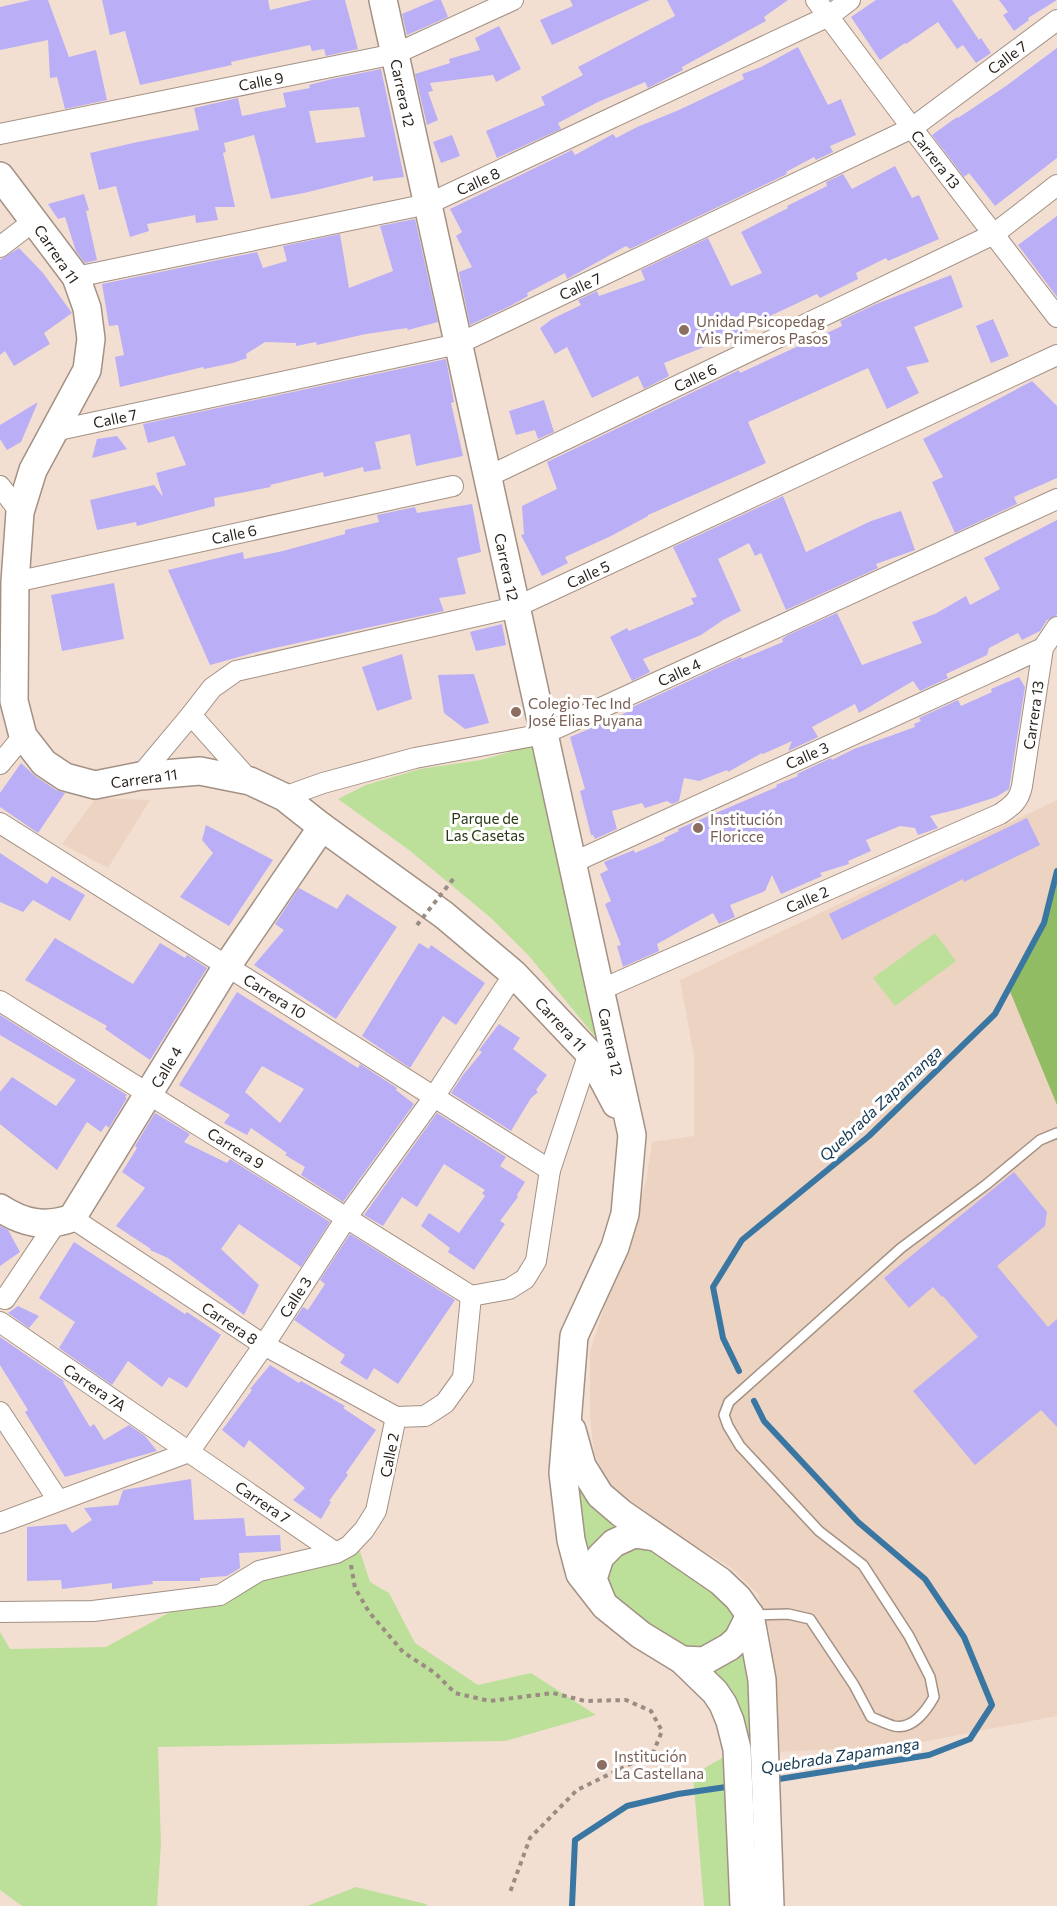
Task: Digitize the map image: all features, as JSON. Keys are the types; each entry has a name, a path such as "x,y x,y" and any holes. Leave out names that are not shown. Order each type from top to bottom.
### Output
{"street":[{"name":"Carrera 12","path":"383,0 632,1135 625,1214 615,1247 574,1336 563,1473 571,1540 579,1574 604,1606"},
{"name":"Calle 9","path":"0,134 395,54 513,0"},
{"name":"Carrera 13","path":"816,0 1057,317"},
{"name":"Calle 8","path":"76,277 428,204 829,16 850,0"},
{"name":"Calle 7","path":"54,431 458,344 912,128 1057,20"},
{"name":"Carrera 11","path":"0,176 76,277 87,308 91,339 87,370 33,470 20,512 15,582 14,700 23,736 44,764 65,777 95,785 140,776 200,771 250,781 284,797 444,915 514,974 589,1053 632,1135"},
{"name":"Calle 6","path":"487,477 993,234 1057,185"},
{"path":"0,247 35,220"},
{"name":"Calle 5","path":"140,776 212,688 236,671 516,607 1057,355"},
{"path":"0,486 20,512"},
{"name":"Calle 6","path":"15,582 453,486"},
{"name":"Calle 4","path":"284,797 323,783 416,758 544,734 1057,499"},
{"name":"Carrera 13","path":"1013,805 1020,796 1022,786 1043,648 1057,627"},
{"name":"Calle 3","path":"572,863 1043,648"},
{"path":"192,714 250,781"},
{"path":"0,764 23,736"},
{"name":"Calle 2","path":"600,990 1000,814 1013,805"},
{"name":"Carrera 10","path":"0,823 550,1170"},
{"name":"Calle 4","path":"4,1299 64,1221 150,1094 227,966 322,827"},
{"name":"Calle 3","path":"189,1452 264,1346 347,1217 434,1097 514,974"},
{"name":"Carrera 9","path":"0,1001 471,1296"},
{"path":"471,1296 509,1289 525,1279 536,1261 550,1170 589,1053"},
{"name":"Carrera 8","path":"0,1208 30,1222 64,1221 264,1346 396,1417"},
{"name":"Calle 2","path":"342,1550 364,1530 376,1510 396,1417 425,1416 445,1403 464,1378 471,1296"},
{"name":"Carrera 7A","path":"0,1322 189,1452"},
{"path":"0,1412 58,1500"},
{"path":"568,1414 582,1466 600,1495 621,1513 720,1581 738,1598 750,1615 762,1680 763,1743 751,1905"},
{"path":"0,1523 189,1452"},
{"name":"Carrera 7","path":"189,1452 342,1550"},
{"path":"655,1537 634,1534 614,1543 600,1557 593,1579 604,1606 641,1635 682,1660 715,1692 723,1704 733,1729 755,1838 776,1890 786,1906"},
{"path":"0,1612 93,1611 220,1595 259,1571 342,1550"},
{"path":"682,1660 704,1661 729,1647 738,1639 750,1615"},
{"path":"751,1905 769,1868"}],"lane":[{"path":"750,1615 788,1614 810,1620 854,1685 871,1718 896,1727 911,1723 926,1711 934,1697 930,1677 909,1636 863,1565 819,1531 740,1446 724,1415 729,1402 901,1248 987,1184 1040,1140 1057,1133"}],"path":[{"path":"417,925 454,879"},
{"path":"342,1550 355,1588 369,1612 404,1652 435,1673 455,1693 490,1701 553,1693 585,1701 626,1700 651,1711 662,1731 653,1753 578,1790 530,1838 509,1894"}],"shaded area":[{"path":"96,798 150,800 108,868 62,844"},
{"path":"1057,800 1057,1716 902,1746 780,1752 770,1635 758,1594 730,1567 633,1508 608,1482 594,1453 590,1416 590,1351 646,1181 652,1142 694,1136 694,1057 680,980"}],"green space":[{"name":"Parque de Las Casetas","path":"531,746 556,827 611,1056 529,956 491,918 409,850 338,799 366,785 420,769 481,760"},
{"path":"1057,871 1057,1105 1009,989 1044,923"},
{"path":"935,933 956,961 895,1006 873,978"},
{"path":"573,1482 584,1484 627,1525 586,1572"},
{"path":"357,1542 370,1582 389,1593 415,1643 478,1685 531,1673 596,1715 505,1741 158,1747 161,1844 157,1906 22,1906 0,1890 0,1632 10,1649 106,1647 231,1579"},
{"path":"649,1544 738,1609 734,1627 702,1651 681,1649 613,1600 606,1581 611,1561 630,1548"},
{"path":"749,1646 754,1696 751,1751 730,1699 704,1670 718,1668 729,1663"},
{"path":"737,1749 743,1906 704,1906 693,1775"},
{"path":"356,1887 426,1904 427,1906 307,1906"}],"building":[{"path":"31,0 48,0 69,57 96,50 107,100 65,109 57,77 50,78 48,40 0,50 0,7"},
{"path":"102,0 268,0 270,10 312,0 345,0 358,49 326,56 324,49 312,51 310,45 140,85 125,31 110,35"},
{"path":"435,0 441,0 448,17 407,35 402,14"},
{"path":"570,0 650,0 552,45 540,20 573,6"},
{"path":"667,0 788,0 764,17 766,21 682,67 683,70 648,88 645,82 598,102 558,123 561,129 497,158 486,131 545,105 541,97 583,75 578,67 675,16"},
{"path":"876,0 952,0 979,40 981,38 991,53 976,63 963,45 957,49 938,22 880,60 851,17"},
{"path":"999,0 1057,0 1028,18 1029,20 1014,31 1003,15 1008,12"},
{"path":"499,26 521,69 496,82 493,75 430,83 433,91 428,92 438,120 427,125 415,74 450,63 449,59 480,50 475,38"},
{"path":"798,47 828,105 841,99 856,135 830,146 833,152 816,160 814,157 786,172 787,174 630,249 626,246 567,279 565,273 527,293 528,296 512,305 470,325 459,272 472,267 456,236 462,232 450,209 572,150 575,155 613,134 616,138 679,110 744,79 742,74 761,67"},
{"path":"1057,48 1057,158 995,206 969,173 964,177 932,135 1006,86"},
{"path":"381,69 404,177 373,181 373,176 271,199 254,135 224,143 226,152 223,153 235,207 215,207 218,220 196,223 195,215 147,224 149,231 130,237 116,186 99,190 90,153 199,130 194,108 238,98 242,116 286,107 283,93 310,88 309,85","holes":["359,107 365,137 316,143 309,111"]},
{"path":"452,135 460,156 441,163 433,142"},
{"path":"895,166 912,198 919,195 939,239 888,261 886,258 856,273 858,279 820,298 817,294 751,325 752,328 664,363 669,376 644,389 638,376 592,398 567,347 555,354 540,328 552,319 581,305 578,300 597,291 599,296 645,280 641,270 708,238 731,286 762,273 741,232 827,186 826,182 843,174 852,189"},
{"path":"84,194 89,210 86,211 97,260 85,263 76,251 65,217 58,219 48,204"},
{"path":"1057,216 1057,297 1018,245"},
{"path":"415,219 438,322 408,330 407,328 366,334 317,345 316,342 296,346 296,343 265,342 246,354 247,358 233,363 204,369 203,367 120,387 115,357 124,355 118,325 109,326 102,284 257,252 263,268 287,261 283,246 340,234 349,288 393,271 380,226"},
{"path":"19,248 43,273 72,313 44,333 50,344 14,366 5,351 0,355 0,260"},
{"path":"951,275 963,307 914,327 929,362 906,367 919,393 887,409 868,368 748,422 766,463 648,515 611,536 565,557 568,563 542,576 521,535 524,534 522,506 557,489 547,462 739,370 740,373 842,326 840,321 876,304"},
{"path":"993,319 1009,356 991,363 976,326"},
{"path":"446,359 454,402 451,403 463,456 416,466 410,434 375,442 381,469 364,472 363,467 324,477 323,472 270,485 271,487 214,498 215,506 137,526 136,522 97,530 90,500 154,485 163,497 156,473 186,465 174,436 148,443 143,424"},
{"path":"1032,381 1057,406 1057,478 1014,497 1017,504 955,533 932,482 943,477 923,439"},
{"path":"544,400 554,432 538,439 535,430 516,435 509,411"},
{"path":"38,402 21,442 7,450 0,439 0,425"},
{"path":"117,436 127,449 92,458 97,439"},
{"path":"783,496 806,552 871,521 901,511 915,550 876,564 878,568 786,610 761,553 755,556 749,543 718,559 741,611 701,635 643,659 650,672 632,681 610,637 627,628 629,631 694,604 691,598 697,597 673,547"},
{"path":"472,504 481,552 457,558 466,594 439,598 444,611 261,651 210,665 168,570 243,552 244,559 283,551 345,534 345,530 379,522 377,515 415,507 417,513"},
{"path":"1057,520 1057,615 1047,620 1040,631 1022,640 1018,633 989,648 987,655 946,674 948,678 920,691 913,681 859,713 855,704 812,727 818,737 788,751 792,741 762,753 728,772 727,770 699,781 684,778 679,801 672,804 667,801 645,808 642,803 612,811 617,829 595,839 591,835 580,791 585,789 570,737 615,718 629,711 628,709 741,657 742,659 783,642 782,639 788,635 837,613 862,665 922,643 912,622 935,614 966,596 970,605 1000,589 984,558"},
{"path":"114,583 124,639 62,651 51,595"},
{"path":"502,624 506,645 476,651 470,632"},
{"path":"402,654 412,699 377,711 362,667"},
{"path":"474,674 489,723 465,729 444,713 438,675"},
{"path":"1019,677 1025,687 1009,789 996,797 930,816 938,828 918,835 915,828 900,826 866,840 871,851 848,861 849,864 820,873 822,876 781,894 772,875 765,891 730,905 735,917 719,924 713,913 657,944 659,951 623,967 617,946 621,945 605,904 611,901 600,874 608,870 604,862 634,850 635,853 665,840 664,838 679,831 678,829 777,787 776,785 831,758 832,760 854,749 915,727 914,724 921,721 919,718 958,700 961,706"},
{"path":"21,763 35,776 56,790 65,793 38,833 0,807 0,793"},
{"path":"1027,818 1040,845 964,882 963,879 842,940 829,914"},
{"path":"206,825 273,860 229,926 180,897 213,853 202,840"},
{"path":"0,853 47,884 52,876 85,895 70,921 33,900 23,912 0,902"},
{"path":"299,888 337,909 347,894 397,927 336,1019 254,965 284,930 275,924"},
{"path":"55,938 133,984 160,943 185,958 187,955 207,968 150,1060 105,1029 107,1026 25,980"},
{"path":"419,943 429,949 431,945 485,983 456,1025 443,1016 410,1068 362,1036"},
{"path":"237,992 358,1068 360,1064 397,1088 396,1090 414,1104 343,1202 301,1175 305,1167 285,1155 287,1153 251,1128 247,1135 224,1123 230,1115 179,1085","holes":["262,1066 304,1089 280,1123 245,1092"]},
{"path":"0,1015 127,1095 109,1128 106,1125 101,1132 87,1122 57,1170 0,1124 0,1092 12,1077 56,1106 76,1080 0,1035"},
{"path":"499,1024 520,1038 513,1049 547,1075 511,1131 451,1093 482,1052 479,1050"},
{"path":"155,1113 190,1134 184,1142 227,1163 230,1159 330,1222 301,1267 239,1224 221,1249 259,1285 244,1315 168,1258 150,1250 116,1226 145,1188 122,1172"},
{"path":"437,1113 506,1157 500,1166 525,1182 518,1197 500,1221 505,1224 474,1270 448,1252 450,1248 421,1226 429,1213 459,1233 485,1196 482,1193 485,1190 444,1164 417,1207 402,1197 383,1226 364,1215"},
{"path":"1014,1172 1047,1212 1045,1226 997,1266 1048,1327 1057,1319 1057,1427 1041,1410 975,1465 913,1391 978,1337 933,1287 909,1308 884,1278"},
{"path":"0,1226 8,1230 20,1252 0,1266"},
{"path":"350,1234 455,1300 398,1384 374,1368 367,1380 340,1363 345,1355 294,1320 303,1307 308,1310 325,1284 320,1280"},
{"path":"74,1242 221,1335 187,1388 169,1377 162,1387 128,1361 112,1385 59,1348 75,1322 39,1298"},
{"path":"18,1306 39,1316 29,1328 8,1313"},
{"path":"0,1337 64,1381 90,1427 94,1424 104,1440 129,1425 145,1436 157,1451 65,1477 25,1412 28,1410 0,1365"},
{"path":"270,1365 299,1383 301,1381 345,1406 343,1408 376,1430 346,1473 348,1475 329,1501 331,1502 321,1519 293,1500 305,1488 249,1440 244,1448 222,1430 252,1390 250,1389"},
{"path":"191,1479 194,1520 244,1518 246,1536 280,1535 281,1551 239,1553 240,1568 227,1576 200,1578 200,1581 152,1581 153,1584 112,1589 112,1583 62,1589 61,1580 27,1581 27,1527 66,1524 72,1533 92,1520 84,1508 118,1505 123,1490"}],"waterway":[{"name":"Quebrada Zapamanga","path":"739,1371 723,1338 713,1287 742,1240 869,1136 995,1014 1044,923 1057,871"},
{"name":"Quebrada Zapamanga","path":"754,1401 764,1421 858,1522 925,1579 964,1637 992,1705 970,1739 929,1755 773,1780"},
{"name":"Quebrada Zapamanga","path":"572,1906 575,1840 627,1806 678,1794 733,1786"}],"place":[{"name":"Unidad Psicopedag Mis Primeros Pasos","path":"684,330"},
{"name":"Colegio Tec Ind José Elias Puyana","path":"516,712"},
{"name":"Institución Floricce","path":"698,828"},
{"name":"Institución La Castellana","path":"602,1765"}]}
